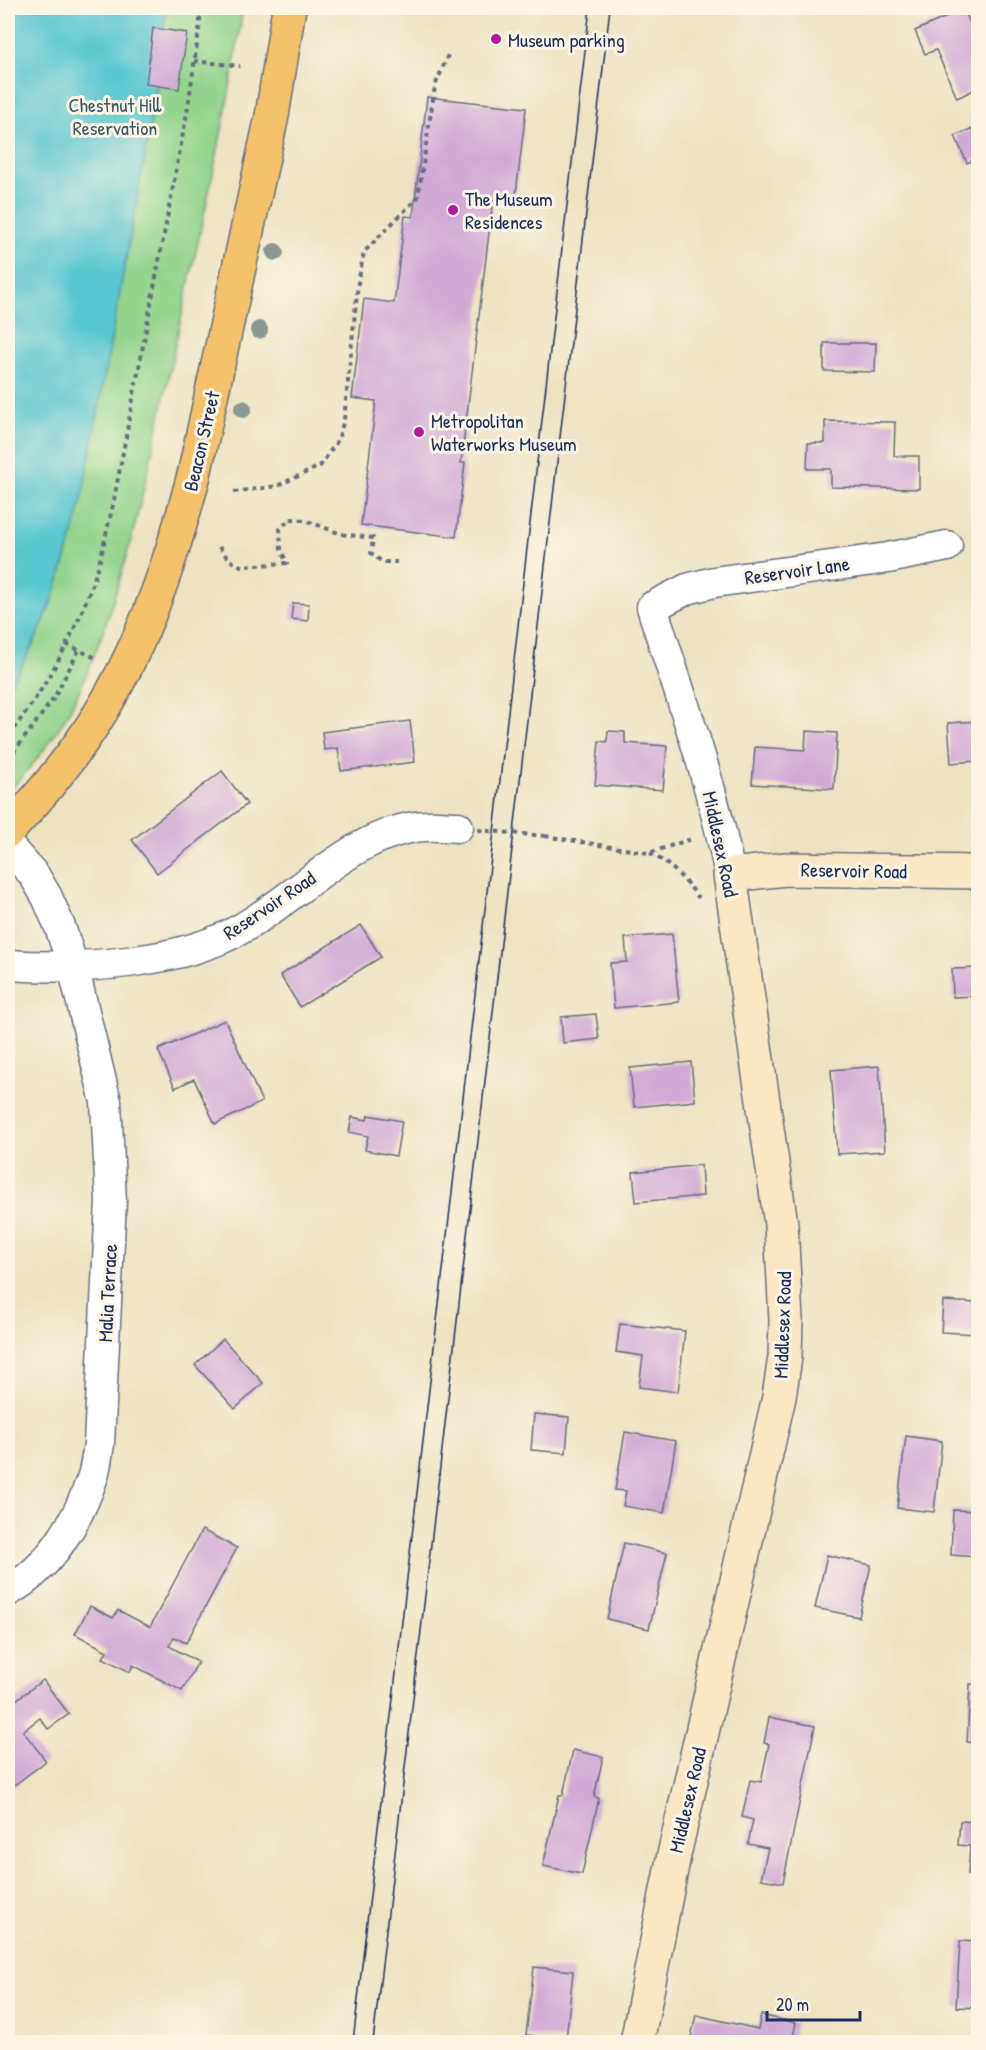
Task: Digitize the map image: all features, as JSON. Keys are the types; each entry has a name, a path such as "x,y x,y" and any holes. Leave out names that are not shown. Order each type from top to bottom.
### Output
{"main road":[{"name":"Beacon Street","path":"8,831 60,771 87,734 112,694 143,630 159,590 181,525 194,476 272,116 289,8"}],"street":[{"name":"Reservoir Lane","path":"652,607 687,589 714,582 888,558 947,546"},
{"name":"Middlesex Road","path":"637,2043 674,1855 771,1440 785,1357 786,1288 781,1224 723,835 652,607"},
{"name":"Reservoir Road","path":"8,965 73,966 163,957 194,949 244,928 321,871 371,842 398,831 425,826 468,828"},
{"path":"8,846 34,875 47,897 73,966"},
{"name":"Reservoir Road","path":"730,875 786,869 978,872"},
{"name":"Malia Terrace","path":"8,1591 20,1584 45,1562 65,1535 81,1506 93,1475 99,1444 110,1222 109,1151 106,1102 73,966"}],"path":[{"path":"8,736 24,716 52,672 79,617 98,565 113,505 188,107 200,8"},
{"path":"467,16 470,8"},
{"path":"234,492 277,486 304,474 320,466 338,440 345,420 358,283 364,252 418,197 435,86 448,55"},
{"path":"194,61 240,66"},
{"path":"219,547 229,560 241,566 287,563 281,550 280,529 290,519 305,520 341,534 373,538 371,553 382,562 397,562"},
{"path":"66,644 93,657"},
{"path":"8,760 54,698 79,650"},
{"path":"468,828 545,836 650,853 670,866 684,879 706,906"},
{"path":"650,853 697,837"}],"green space":[{"name":"Chestnut Hill Reservation","path":"8,8 243,8 223,127 158,426 143,494 115,595 94,658 66,717 39,756 8,792"}],"water":[{"path":"8,8 166,8 155,101 81,504 43,622 22,666 8,688"}],"building":[{"path":"964,9 978,42 978,88 957,98 936,50 925,54 915,31"},
{"path":"153,28 187,33 179,89 146,84"},
{"path":"427,97 526,108 515,203 493,200 461,463 465,463 456,537 361,525 376,401 352,398 364,299 394,303 405,216 413,217"},
{"path":"978,126 978,158 967,163 955,136"},
{"path":"824,343 876,343 875,372 824,371"},
{"path":"825,421 895,422 894,456 919,456 919,489 831,487 831,469 807,469 808,443 825,443"},
{"path":"293,603 309,604 308,621 291,619"},
{"path":"410,721 415,762 341,771 338,748 324,750 322,732"},
{"path":"978,721 978,761 951,763 948,723"},
{"path":"608,731 625,732 625,743 667,746 663,790 595,785 599,741 607,742"},
{"path":"806,731 837,733 834,789 752,784 755,747 805,750"},
{"path":"222,771 247,804 157,873 132,840"},
{"path":"361,925 381,957 300,1007 280,975"},
{"path":"672,934 679,1002 614,1008 610,963 627,962 625,938"},
{"path":"978,968 978,996 953,997 952,969"},
{"path":"596,1014 599,1039 563,1043 561,1017"},
{"path":"225,1020 262,1102 215,1124 194,1079 175,1088 158,1050"},
{"path":"691,1062 695,1101 634,1107 630,1068"},
{"path":"879,1066 885,1151 837,1154 831,1070"},
{"path":"368,1115 402,1121 396,1156 365,1150 368,1136 349,1132 352,1117 367,1120"},
{"path":"701,1165 703,1196 636,1202 633,1172"},
{"path":"943,1301 978,1303 978,1334 941,1332"},
{"path":"620,1324 685,1331 678,1392 639,1387 643,1356 616,1352"},
{"path":"223,1339 263,1383 235,1409 195,1365"},
{"path":"534,1414 569,1417 566,1453 531,1450"},
{"path":"625,1432 676,1441 664,1513 623,1506 626,1491 615,1490"},
{"path":"906,1436 942,1441 934,1512 897,1508"},
{"path":"953,1510 978,1511 978,1557 951,1555"},
{"path":"202,1530 237,1548 186,1643 174,1637 169,1646 198,1662 182,1691 133,1665 130,1672 103,1658 107,1651 75,1634 90,1606 113,1618 118,1610 150,1627"},
{"path":"624,1543 667,1553 649,1629 607,1619"},
{"path":"827,1555 871,1565 859,1617 815,1608"},
{"path":"43,1680 69,1714 48,1729 40,1718 23,1731 46,1761 8,1790 8,1706"},
{"path":"970,1684 978,1684 978,1743 967,1742"},
{"path":"769,1717 815,1726 783,1883 761,1879 768,1848 748,1844 753,1820 742,1817 750,1780 761,1782 769,1744 764,1743"},
{"path":"573,1750 603,1757 594,1797 599,1798 582,1874 543,1866 559,1795 563,1795"},
{"path":"960,1821 978,1822 978,1876 968,1875 970,1846 958,1845"},
{"path":"960,1941 978,1942 978,2008 956,2007"},
{"path":"534,1967 573,1971 566,2040 526,2035"},
{"path":"696,2015 758,2029 761,2015 796,2023 792,2042 690,2042"}],"tram line":[{"path":"353,2042 590,8"},
{"path":"373,2042 610,8"}],"place":[{"name":"Museum parking","path":"496,39"},
{"name":"The Museum Residences","path":"453,210"},
{"name":"Metropolitan Waterworks Museum","path":"419,432"}]}
